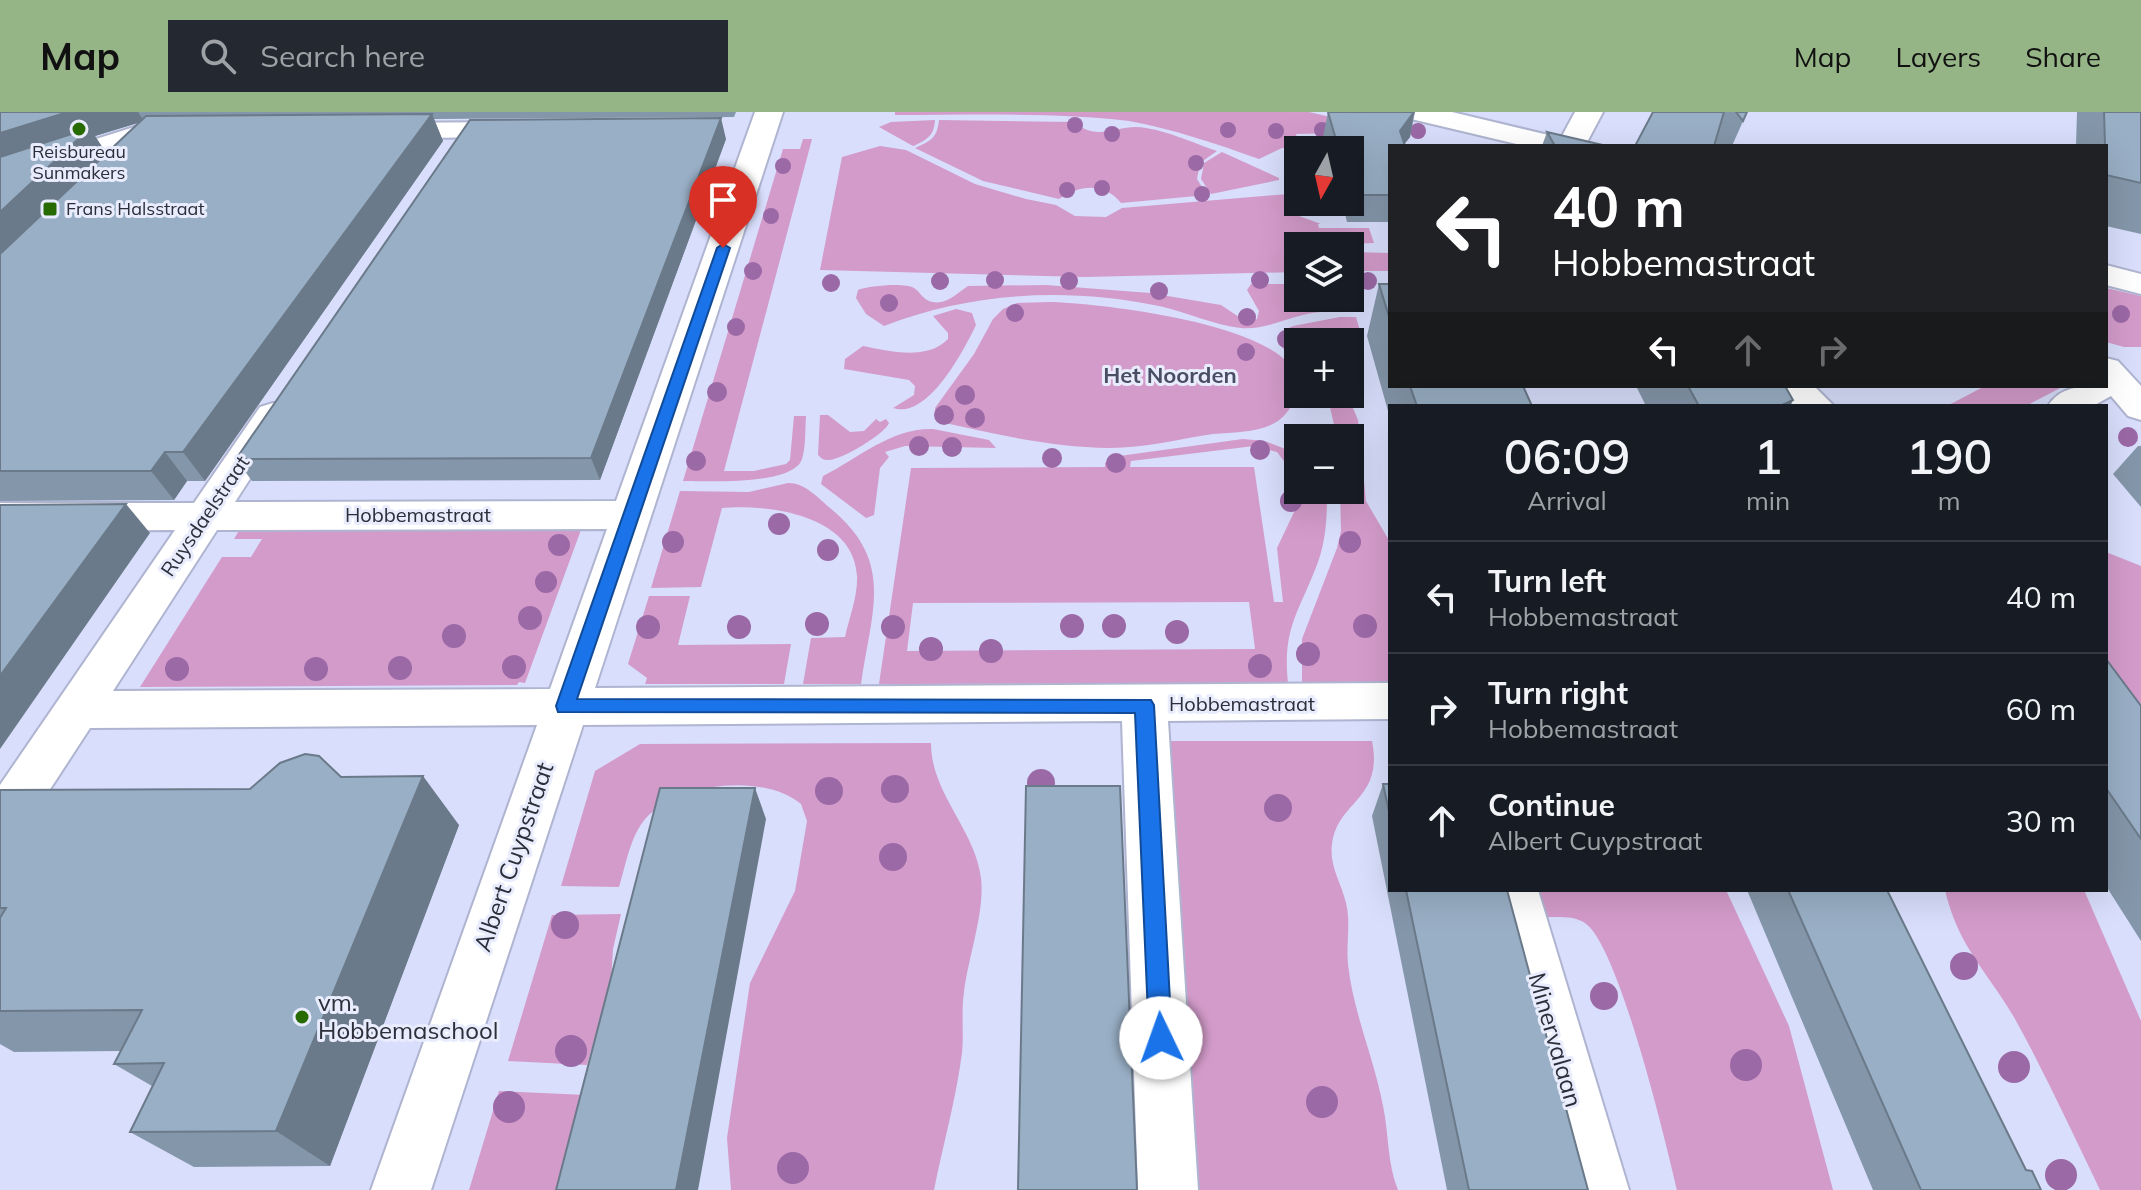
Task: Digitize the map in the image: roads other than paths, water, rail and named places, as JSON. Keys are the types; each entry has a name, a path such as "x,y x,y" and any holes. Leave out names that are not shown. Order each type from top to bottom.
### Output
{"street":[{"path":"1417,112 1488,120 1554,144"},
{"path":"1572,144 1589,112"},
{"path":"0,179 144,132 164,122 207,132"},
{"path":"110,175 164,122"},
{"path":"565,706 633,515 755,123"},
{"path":"346,131 460,143 547,130"},
{"path":"2108,276 2141,284"},
{"path":"2114,377 2141,408"},
{"name":"Ruysdaelstraat","path":"0,825 292,387"},
{"path":"1797,388 1804,399 1813,404"},
{"path":"2069,404 2096,388"},
{"name":"Hobbemastraat","path":"0,517 633,515"},
{"name":"Hobbemastraat","path":"77,710 1388,701"},
{"path":"1144,705 1168,1190"},
{"name":"Albert Cuypstraat","path":"401,1190 565,706"},
{"name":"Minervalaan","path":"1513,892 1599,1190"}],"place":[{"name":"Reisbureau Sunmakers","path":"79,129"},
{"name":"Frans Halsstraat","path":"50,209"},
{"name":"vm. Hobbemaschool","path":"302,1017"}],"district":[{"name":"Het Noorden","path":"1170,375"}]}
